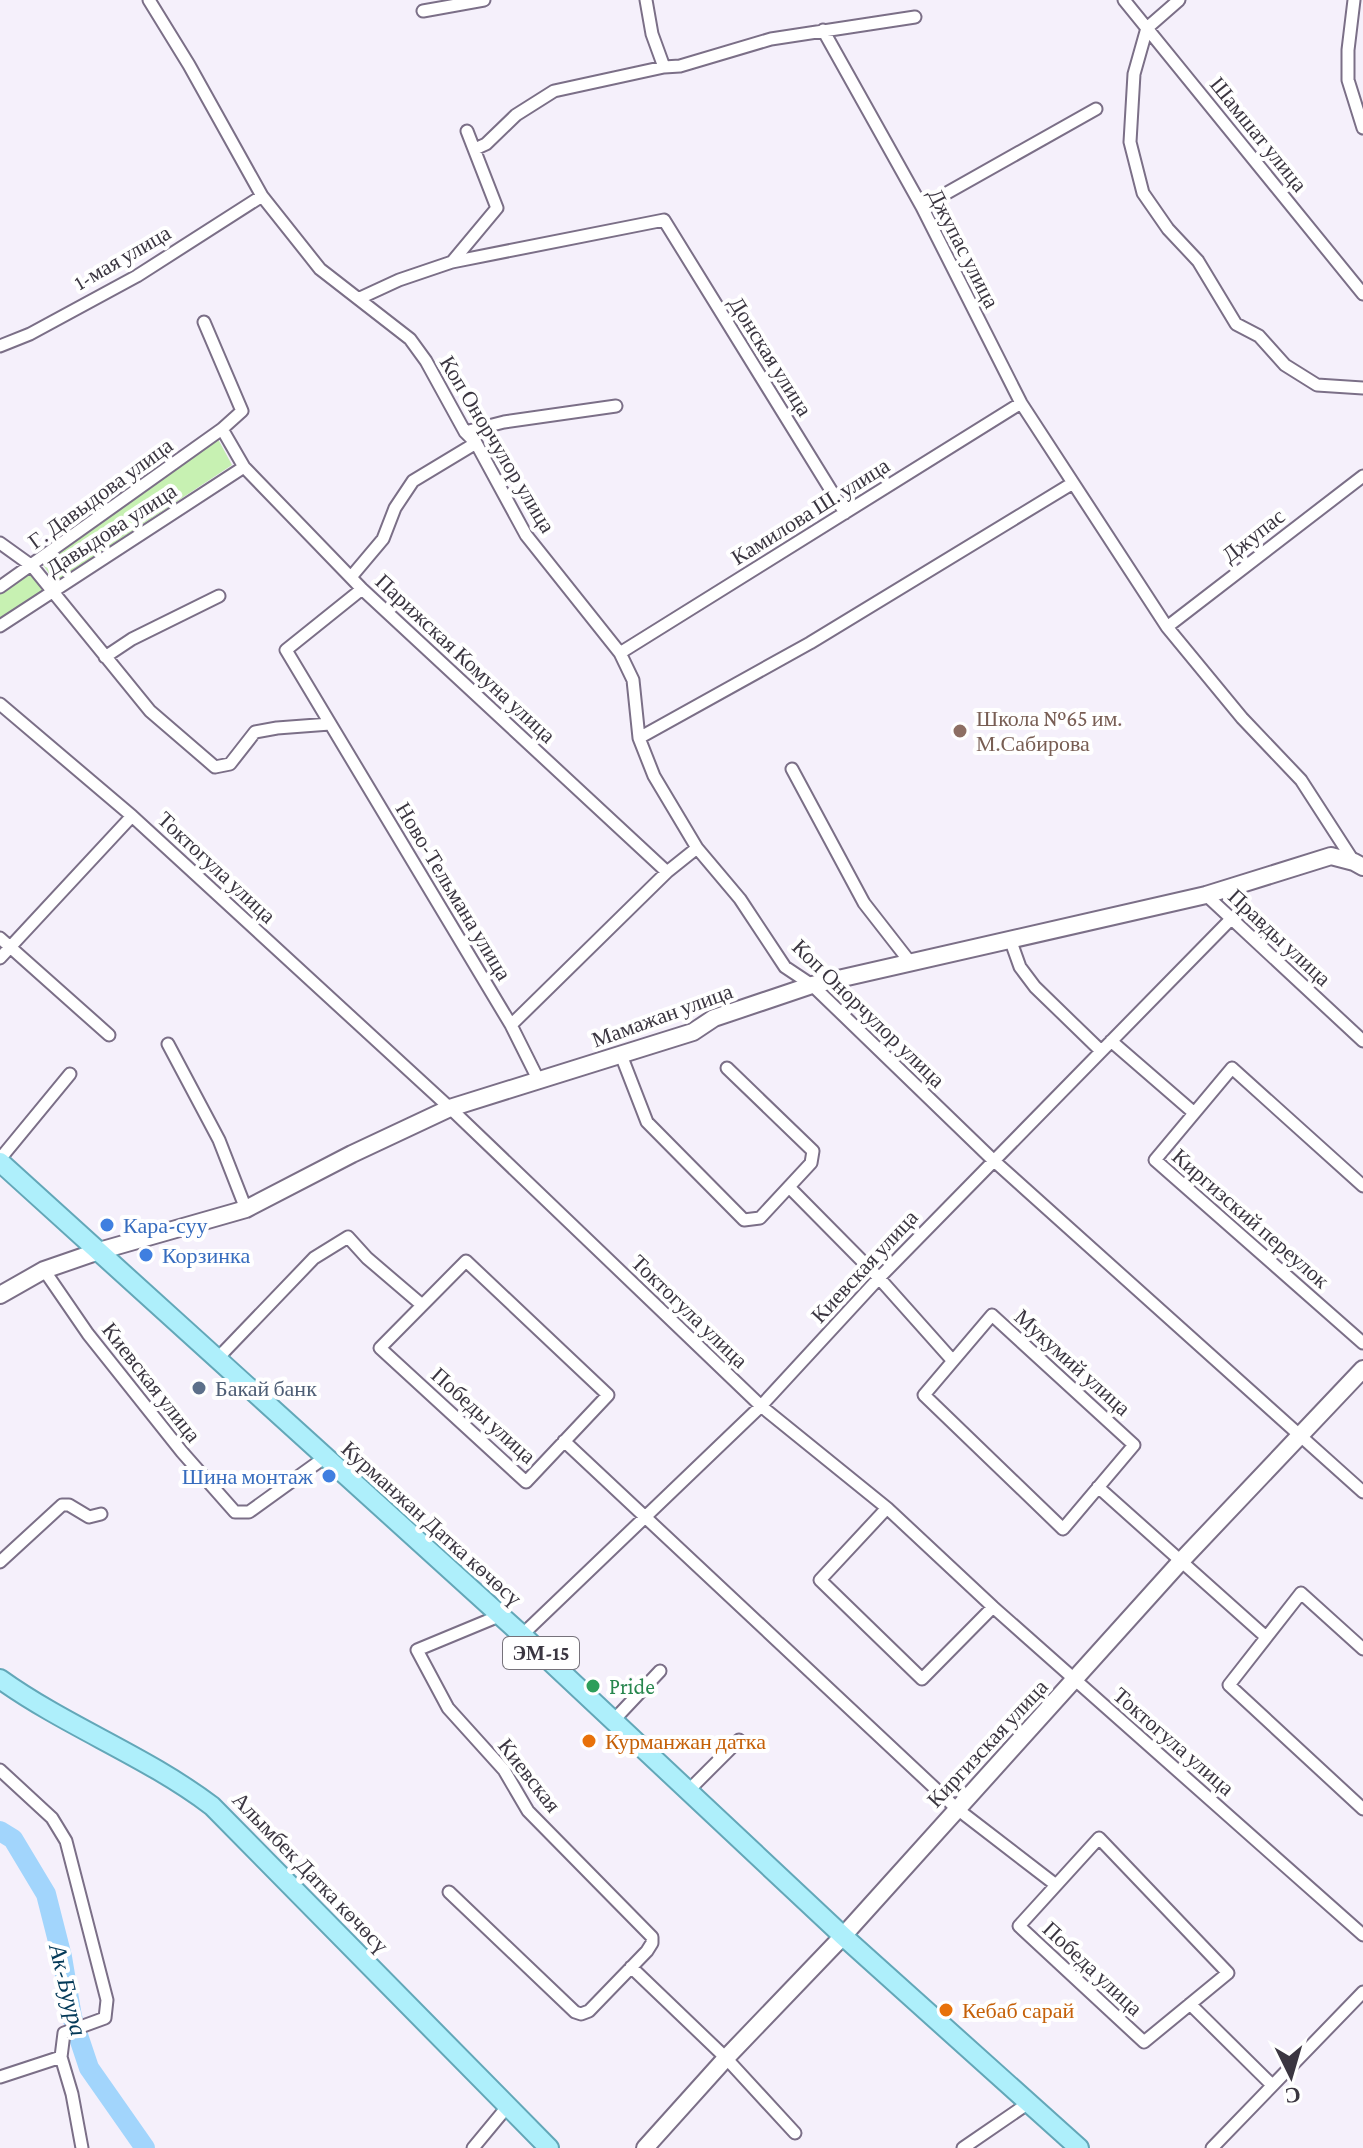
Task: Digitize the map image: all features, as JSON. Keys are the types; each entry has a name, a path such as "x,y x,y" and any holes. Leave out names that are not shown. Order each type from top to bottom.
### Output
{"main road":[{"name":"Курманжан Датка көчөсү","path":"0,1160 522,1635 843,1936 1079,2148"},
{"name":"Алымбек Датка көчөсү","path":"0,1679 32,1702 183,1783 212,1806 549,2148"}],"street":[{"name":"Коп Онорчулор улица","path":"149,0 262,196 320,269 410,339 426,361 465,432 476,443 526,535 620,653 633,680 639,738 654,776 697,848 740,899 785,967 812,985 993,1160 1363,1492"},
{"path":"423,11 484,0"},
{"path":"646,0 652,34 664,67"},
{"name":"Шамшат улица","path":"1124,0 1363,294"},
{"path":"1179,0 1147,28 1134,74 1130,142 1143,193 1168,229 1198,261 1236,324 1259,336 1285,365 1317,385 1363,388"},
{"path":"1354,0 1348,80 1363,128"},
{"path":"475,149 486,144 516,115 554,91 680,66 771,39 915,17"},
{"name":"Джупас улица","path":"823,30 922,207 1021,403 1167,627 1242,718 1301,780 1358,864"},
{"path":"922,207 1096,109"},
{"path":"360,298 399,280 452,262 497,208 467,131"},
{"name":"1-мая улица","path":"0,346 30,334 137,276 262,196"},
{"name":"Донская улица","path":"452,262 664,220 845,513"},
{"path":"204,322 242,411 222,429"},
{"name":"Камилова Ш. улица","path":"620,653 1021,403"},
{"path":"465,432 504,422 616,406"},
{"name":"Парижская Комуна улица","path":"222,429 244,467 362,589 667,872"},
{"name":"Г. Давыдова улица","path":"0,587 222,429"},
{"path":"351,577 383,539 395,508 413,481 476,443"},
{"name":"Давыдова улица","path":"0,626 244,467"},
{"name":"Джупас","path":"1167,627 1363,476"},
{"path":"639,738 810,643 1073,483"},
{"path":"0,543 32,566 150,711 215,767 230,764 255,732 330,724"},
{"name":"Ново-Тельмана улица","path":"362,589 286,650 511,1025 539,1081"},
{"path":"105,657 132,639 219,596"},
{"name":"Токтогула улица","path":"0,704 132,816 450,1108 761,1406 887,1508 993,1607 1363,1935"},
{"path":"792,769 864,903 910,962"},
{"path":"0,958 132,816"},
{"path":"511,1025 667,872 697,848"},
{"name":"Мамажан улица","path":"0,1295 44,1270 246,1209 450,1108 693,1032 714,1018 812,985 1206,895 1331,856 1358,864"},
{"name":"Правды улица","path":"1206,895 1363,1041"},
{"name":"Киевская улица","path":"522,1635 761,1406 879,1278 1231,919"},
{"path":"0,938 109,1035"},
{"path":"1010,939 1020,967 1035,987 1101,1051"},
{"path":"1111,1041 1193,1112"},
{"path":"168,1044 219,1140 246,1209"},
{"path":"621,1055 647,1122 744,1220 760,1218 811,1163 813,1151 727,1068"},
{"name":"Киргизский переулок","path":"1363,1186 1232,1068 1155,1160 1363,1343"},
{"path":"0,1160 70,1074"},
{"path":"789,1187 879,1278 953,1361"},
{"path":"217,1359 314,1258 348,1237 367,1258 422,1305"},
{"name":"Победы улица","path":"466,1261 608,1395 564,1441 526,1482 380,1348 466,1261"},
{"name":"Киевская улица","path":"44,1270 107,1358 182,1452 235,1512 249,1512 324,1458"},
{"name":"Мукумий улица","path":"992,1315 1134,1445 1063,1529 924,1395 953,1361 992,1315"},
{"name":"Киргизская улица","path":"645,2148 843,1936 1182,1560 1363,1369"},
{"path":"564,1441 956,1808 1056,1885"},
{"path":"1098,1487 1266,1637"},
{"path":"0,1562 62,1505 69,1505 89,1517 101,1514"},
{"path":"887,1508 820,1580 922,1679 993,1607"},
{"path":"1363,1649 1301,1593 1229,1685 1363,1809"},
{"name":"Киевская","path":"499,1616 417,1650 448,1708 504,1770 528,1811 652,1937 652,1943 631,1967"},
{"path":"613,1721 660,1671"},
{"path":"688,1791 739,1740"},
{"path":"0,1770 52,1818 66,1841 107,2000 105,2018 64,2033 61,2057 82,2148"},
{"name":"Победа улица","path":"1099,1838 1228,1973 1144,2042 1019,1926 1056,1885 1099,1838"},
{"path":"449,1892 575,2012 581,2014 589,2011 631,1967 726,2058 795,2133"},
{"path":"1212,2148 1363,1992"},
{"path":"1190,2004 1272,2085"},
{"path":"0,2077 61,2057"},
{"path":"963,2148 1030,2102"},
{"path":"473,2148 507,2107"}],"green space":[{"path":"218,439 232,465 55,582 43,565"},
{"path":"32,571 45,591 0,620 0,593"}],"waterway":[{"name":"Ак-Буура","path":"0,1831 13,1839 46,1894 62,1957 72,2017 89,2068 145,2148"}],"place":[{"name":"Школа №65 им. М.Сабирова","path":"960,731"},
{"name":"Кара-суу","path":"107,1225"},
{"name":"Корзинка","path":"146,1255"},
{"name":"Бакай банк","path":"199,1388"},
{"name":"Шина монтаж","path":"329,1476"},
{"name":"Pride","path":"593,1686"},
{"name":"Курманжан датка","path":"589,1741"},
{"name":"Кебаб сарай","path":"946,2010"}]}
